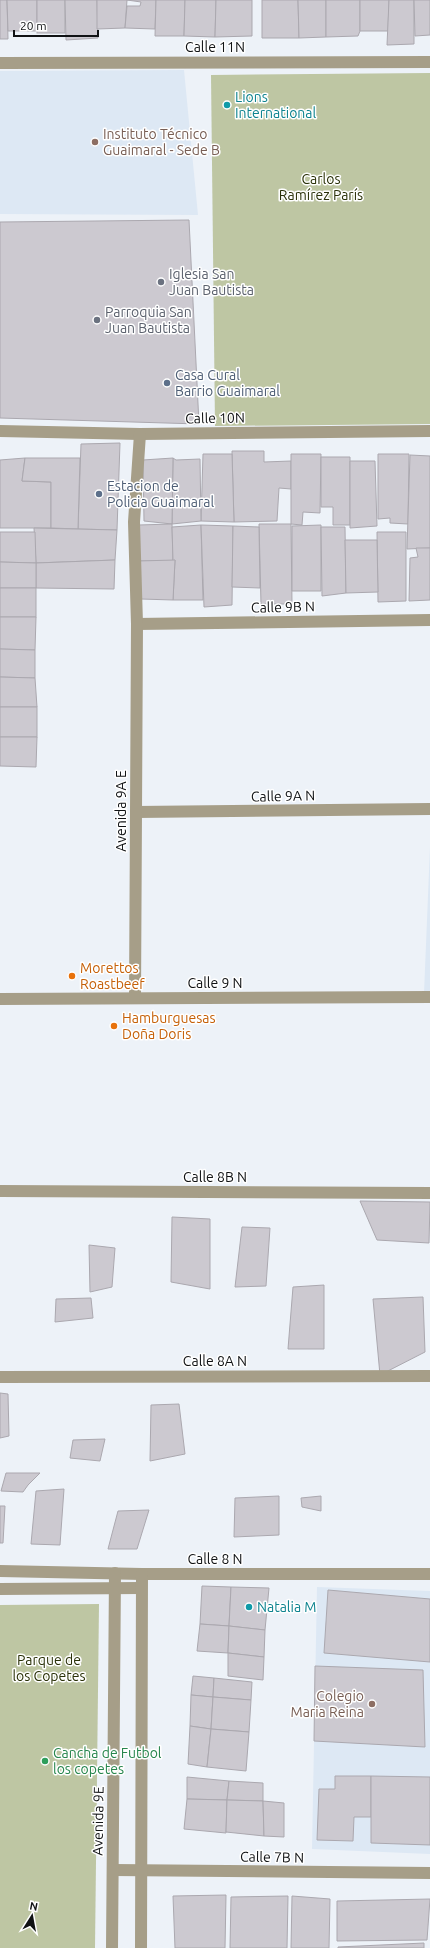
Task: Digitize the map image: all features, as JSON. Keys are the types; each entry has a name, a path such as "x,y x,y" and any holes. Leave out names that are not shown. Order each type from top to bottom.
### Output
{"street":[{"name":"Calle 11N","path":"0,63 430,62"},
{"name":"Calle 10N","path":"0,431 140,434 430,431"},
{"name":"Avenida 9A E","path":"135,998 137,624 134,522 140,434"},
{"name":"Calle 9B N","path":"137,624 430,620"},
{"name":"Calle 9A N","path":"136,812 430,809"},
{"name":"Calle 9 N","path":"0,999 430,997"},
{"name":"Calle 8B N","path":"0,1191 430,1193"},
{"name":"Calle 8A N","path":"0,1377 430,1376"},
{"name":"Calle 8 N","path":"0,1570 115,1574 430,1574"},
{"name":"Avenida 9E","path":"112,1948 115,1574"},
{"path":"141,1948 142,1574"},
{"path":"0,1589 141,1588"},
{"name":"Calle 7B N","path":"113,1870 430,1873"}],"shaded area":[{"name":"Instituto Técnico Guaimaral - Sede B","path":"184,70 198,215 0,214 0,71"},
{"path":"430,847 430,993 424,993"},
{"name":"Colegio Maria Reina","path":"317,1587 430,1591 430,1854 312,1849"}],"green space":[{"name":"Carlos Ramírez París","path":"430,73 430,424 215,426 211,75"},
{"name":"Parque de los Copetes","path":"99,1604 95,1948 0,1948 0,1605"}],"building":[{"path":"0,0 7,0 8,39 0,39"},
{"path":"7,0 37,0 37,31 8,31"},
{"path":"37,0 65,0 65,33 37,33"},
{"path":"65,0 97,0 98,38 66,40"},
{"path":"97,0 127,0 125,28 97,29"},
{"path":"127,0 156,0 155,29 125,28 127,6 140,6 141,2"},
{"path":"156,0 185,0 184,36 155,36"},
{"path":"185,0 216,0 215,37 184,36"},
{"path":"216,0 252,0 252,36 215,37"},
{"path":"262,0 298,0 299,38 262,38"},
{"path":"298,0 326,0 326,37 299,38"},
{"path":"326,0 360,0 360,31 358,36 326,37"},
{"path":"360,0 389,0 388,31 360,31"},
{"path":"389,0 414,0 414,44 387,45"},
{"path":"414,0 430,0 430,35 415,36"},
{"name":"Parroquia San Juan Bautista","path":"189,220 199,424 0,418 0,222"},
{"name":"Estacion de Policia Guaimaral","path":"120,443 117,530 78,529 81,444"},
{"path":"232,451 264,451 264,462 291,461 291,489 279,488 277,521 234,522"},
{"path":"203,454 232,454 234,522 201,521"},
{"path":"291,454 321,454 320,513 303,512 302,525 291,524"},
{"path":"378,454 409,454 408,524 390,523 390,518 378,519"},
{"path":"410,455 430,456 430,548 407,549"},
{"path":"321,457 350,457 350,525 333,525 333,507 321,507"},
{"path":"25,458 22,481 51,482 51,528 0,528 0,460"},
{"path":"25,458 80,458 78,529 51,528 51,482 22,481"},
{"path":"173,458 176,460 200,459 201,521 172,524"},
{"path":"173,458 172,524 144,521 143,460"},
{"path":"350,461 375,461 377,526 350,528"},
{"path":"172,524 173,561 138,561 139,525"},
{"path":"259,524 291,524 292,604 261,604"},
{"path":"201,525 203,600 173,600 175,560 173,561 172,527"},
{"path":"201,525 233,526 232,605 204,607"},
{"path":"321,525 321,591 292,591 292,526"},
{"path":"233,526 259,527 260,588 232,587"},
{"path":"321,527 345,527 346,593 322,596"},
{"path":"34,528 117,530 115,560 36,563"},
{"path":"0,532 35,532 36,563 0,562"},
{"path":"377,532 406,532 406,601 378,602"},
{"path":"345,540 377,540 378,592 346,593"},
{"path":"416,548 430,548 430,600 409,601 410,558 418,557"},
{"path":"115,560 114,589 36,588 36,563"},
{"path":"175,560 173,600 141,599 138,561"},
{"path":"0,562 36,563 36,588 0,588"},
{"path":"0,588 36,588 36,617 0,617"},
{"path":"0,617 36,617 35,650 0,649"},
{"path":"0,649 35,650 35,678 0,677"},
{"path":"0,677 35,678 37,707 0,707"},
{"path":"0,707 37,707 37,737 0,737"},
{"path":"0,737 37,737 36,767 0,766"},
{"path":"360,1201 430,1202 429,1243 377,1240"},
{"path":"172,1217 210,1219 210,1289 171,1282"},
{"path":"242,1227 270,1228 266,1286 235,1287"},
{"path":"89,1245 115,1248 112,1287 90,1292"},
{"path":"324,1285 324,1349 288,1349 293,1287"},
{"path":"423,1297 425,1352 380,1375 373,1299"},
{"path":"91,1298 93,1318 55,1322 56,1299"},
{"path":"0,1393 8,1394 9,1436 0,1438"},
{"path":"179,1404 185,1454 150,1461 151,1405"},
{"path":"105,1439 100,1461 70,1458 73,1440"},
{"path":"6,1473 40,1473 23,1492 1,1491"},
{"path":"64,1489 60,1545 31,1544 36,1491"},
{"path":"279,1496 279,1535 234,1537 235,1498"},
{"path":"321,1496 321,1511 302,1507 301,1498"},
{"path":"0,1506 5,1506 3,1543 0,1543"},
{"path":"149,1510 137,1549 108,1549 118,1511"},
{"name":"Natalia M","path":"202,1586 231,1587 229,1626 200,1624"},
{"name":"Natalia M","path":"231,1587 269,1588 265,1630 229,1626"},
{"path":"328,1590 430,1599 430,1662 324,1653"},
{"name":"Natalia M","path":"200,1624 229,1626 228,1653 197,1651"},
{"name":"Natalia M","path":"229,1626 265,1630 264,1657 228,1653"},
{"name":"Natalia M","path":"228,1653 264,1657 263,1680 228,1676"},
{"path":"315,1666 423,1670 425,1747 314,1741"},
{"path":"193,1676 214,1678 213,1697 191,1695"},
{"path":"214,1678 252,1682 251,1700 213,1697"},
{"path":"191,1695 213,1697 211,1729 190,1726"},
{"path":"213,1697 251,1700 249,1732 211,1729"},
{"path":"190,1726 211,1729 207,1767 188,1764"},
{"path":"211,1729 249,1732 246,1771 207,1767"},
{"path":"335,1776 371,1776 371,1817 354,1817 353,1841 317,1840 319,1789 335,1789"},
{"path":"371,1776 430,1777 430,1845 371,1843"},
{"path":"187,1777 229,1781 227,1800 187,1799"},
{"path":"229,1781 263,1783 263,1801 227,1800"},
{"path":"187,1799 227,1800 226,1833 184,1829"},
{"path":"227,1800 263,1801 264,1836 226,1832"},
{"path":"263,1801 284,1803 284,1837 264,1836"},
{"path":"226,1895 225,1948 175,1948 173,1896"},
{"path":"288,1896 287,1948 230,1948 231,1897"},
{"path":"292,1896 330,1899 329,1948 291,1948"},
{"path":"430,1899 427,1940 337,1941 337,1901"},
{"path":"424,1943 424,1948 338,1948 338,1947"}],"place":[{"name":"Lions International","path":"227,105"},
{"name":"Instituto Técnico Guaimaral - Sede B","path":"95,142"},
{"name":"Iglesia San Juan Bautista","path":"161,282"},
{"name":"Parroquia San Juan Bautista","path":"97,320"},
{"name":"Casa Cural Barrio Guaimaral","path":"167,383"},
{"name":"Estacion de Policia Guaimaral","path":"99,494"},
{"name":"Morettos Roastbeef","path":"72,976"},
{"name":"Hamburguesas Doña Doris","path":"114,1026"},
{"name":"Natalia M","path":"249,1607"},
{"name":"Colegio Maria Reina","path":"372,1704"},
{"name":"Cancha de Futbol los copetes","path":"45,1761"}]}
